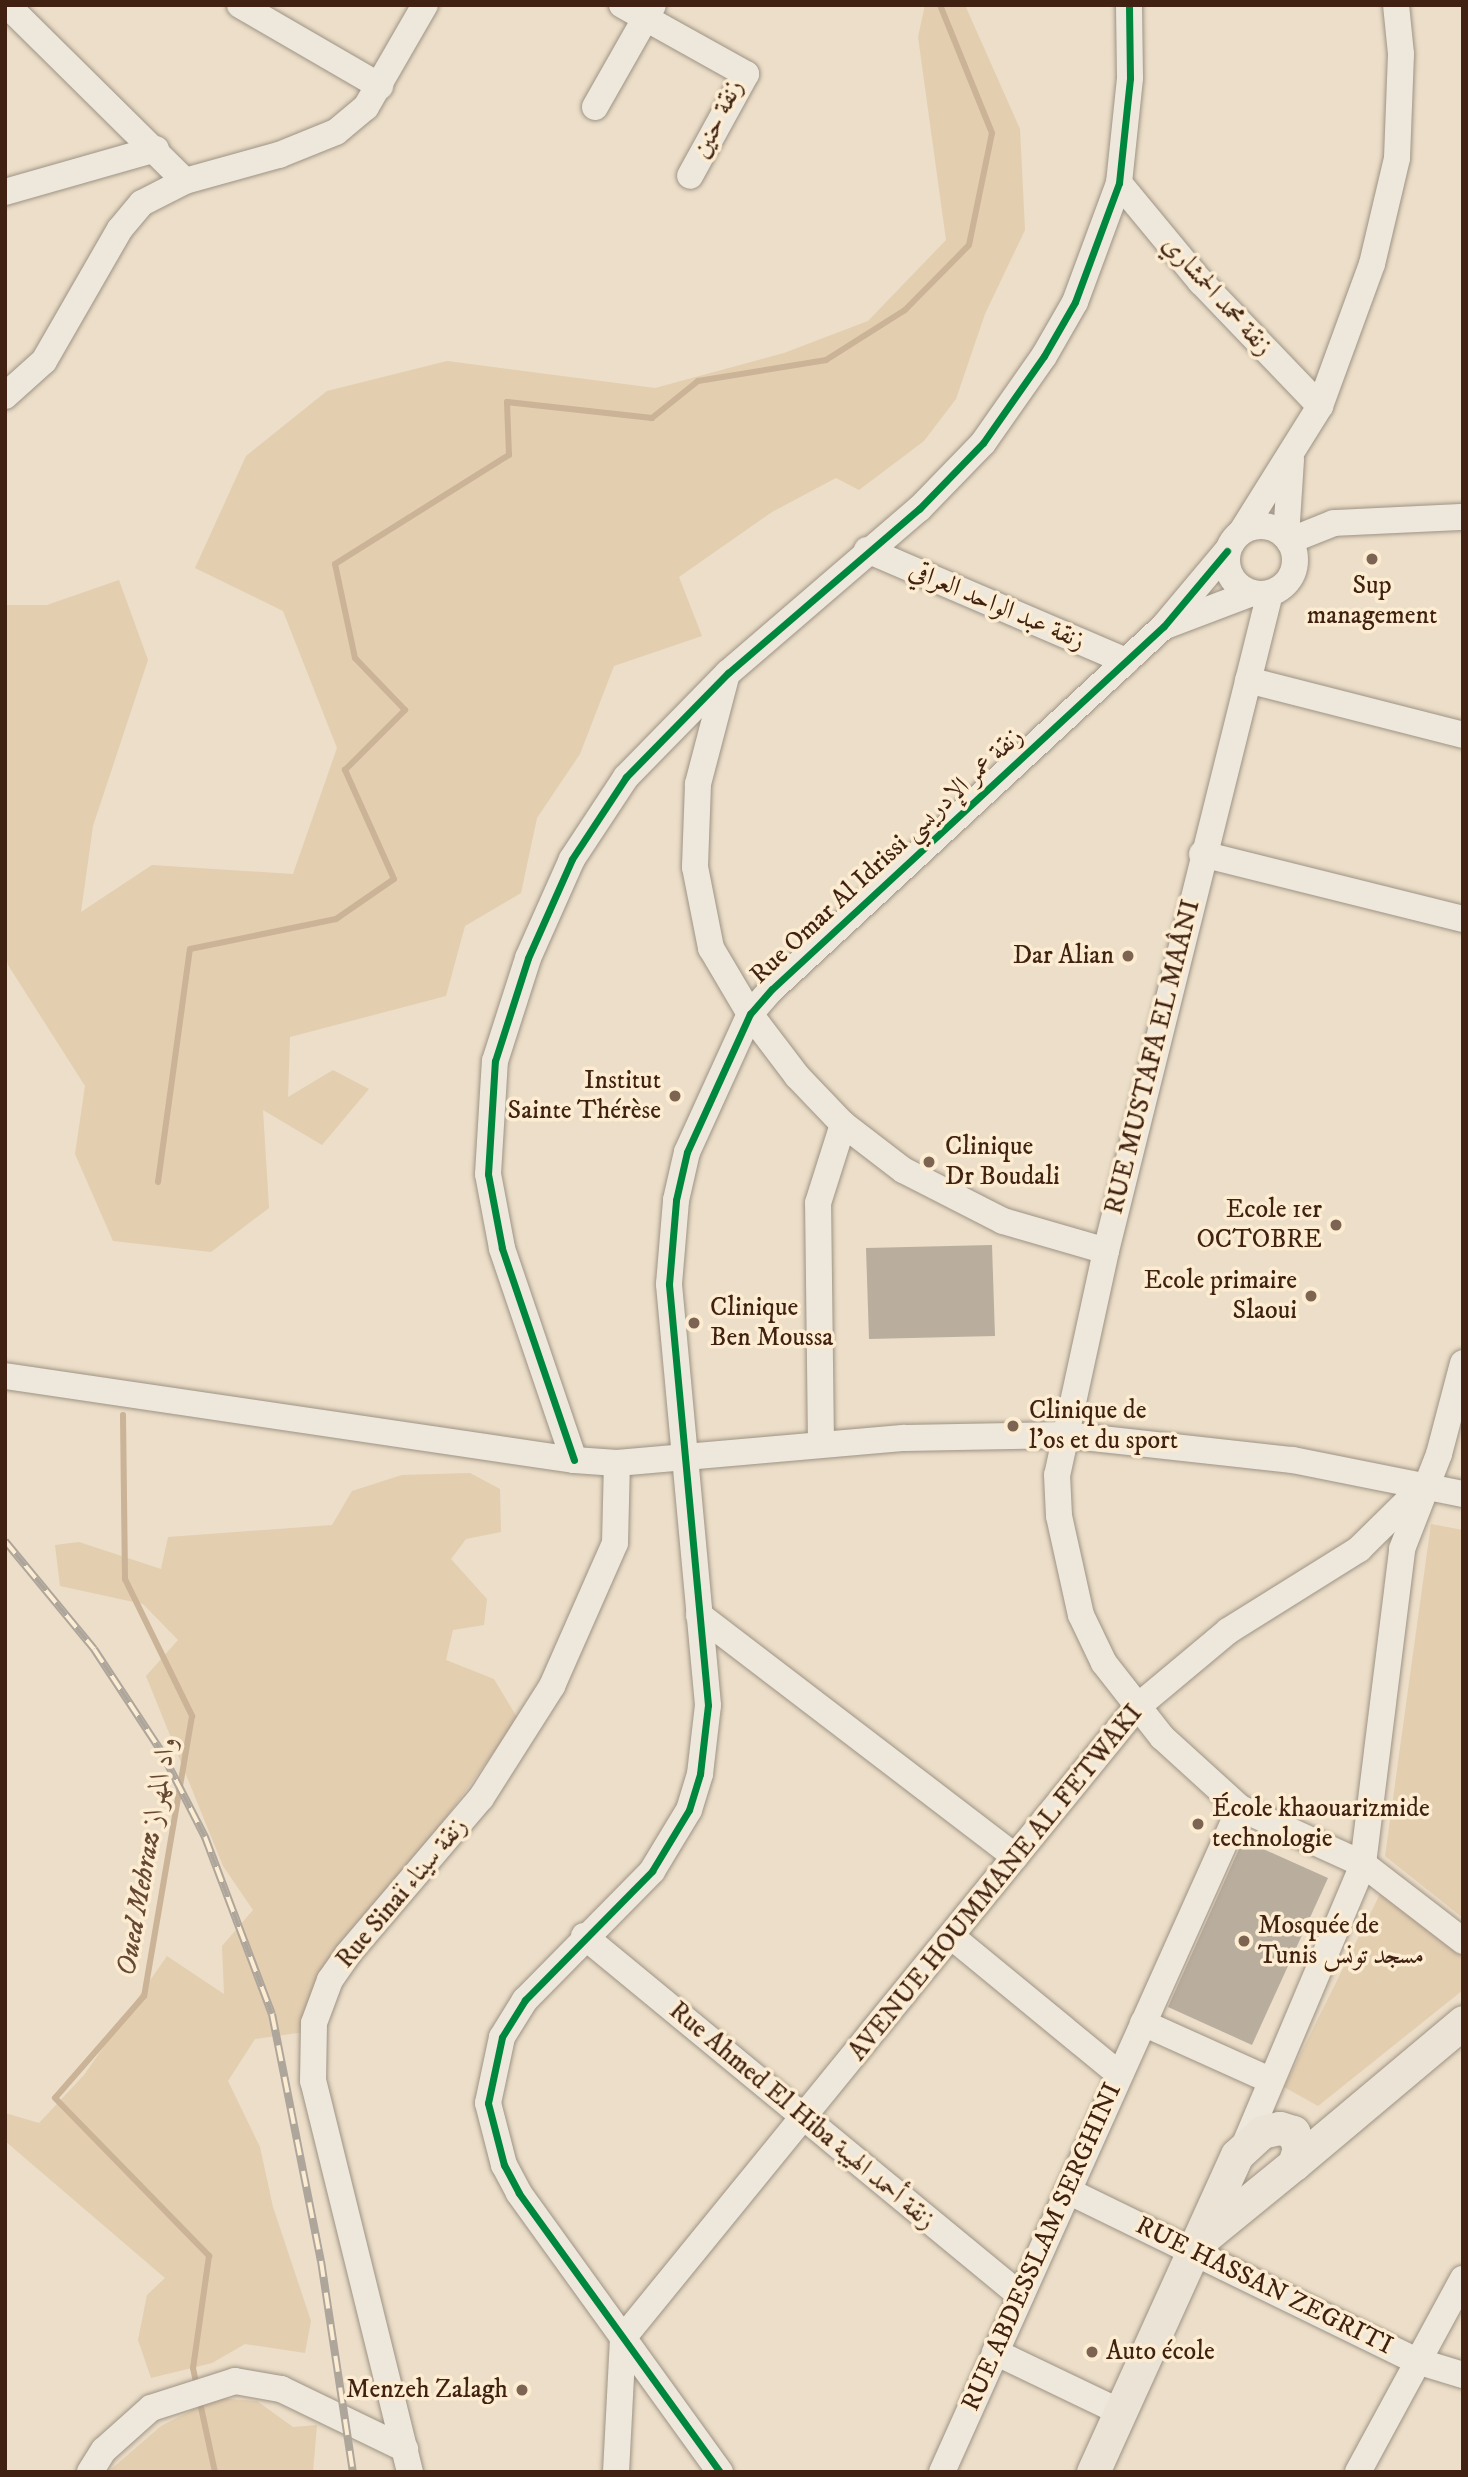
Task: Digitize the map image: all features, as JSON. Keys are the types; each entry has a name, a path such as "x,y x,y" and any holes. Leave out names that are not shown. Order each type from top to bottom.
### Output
{"main road":[{"path":"1094,2471 1199,2246 1235,2197 1292,2142 1353,2110 1463,2022"},
{"path":"1235,2197 1245,2144 1272,2128 1292,2142"}],"street":[{"path":"7,5 156,149 185,181"},
{"path":"240,5 380,86"},
{"path":"5,397 44,361 120,229 142,203 185,181 318,142 352,121 380,86 425,5"},
{"name":"زنقة حنين","path":"622,5 649,12 746,74 690,176"},
{"path":"574,1460 493,1213 487,1141 495,1061 528,958 594,819 666,732 728,673 867,550 919,509 1019,395 1075,302 1119,183 1130,78 1129,5"},
{"name":"Rue Omar Al Idrissi زنقة عمر الإدريسي","path":"720,2472 519,2193 504,2165 488,2103 502,2037 525,2000 584,1936 652,1871 689,1810 706,1739 699,1615 682,1458 669,1284 676,1200 695,1131 750,1014 1164,626 1235,541 1291,456 1320,405 1353,323 1386,213 1400,107 1396,5"},
{"path":"595,107 649,12"},
{"path":"5,192 156,149"},
{"name":"زنقة محمد الحمشاري","path":"1119,183 1201,282 1320,405"},
{"name":"Rue Omar Al Idrissi زنقة عمر الإدريسي","path":"1287,539 1291,456"},
{"path":"1287,539 1334,523 1463,517"},
{"path":"1265,526 1287,539 1293,572 1261,593 1231,577 1235,541 1265,526"},
{"name":"زنقة عبد الواحد العراقي","path":"867,550 1126,662"},
{"name":"Rue Omar Al Idrissi زنقة عمر الإدريسي","path":"1164,626 1261,593"},
{"name":"RUE MUSTAFA EL MAÂNI","path":"1261,593 1248,680 1202,854 1106,1251 1057,1475 1067,1569 1104,1663 1136,1708 1240,1808 1363,1864 1463,1941"},
{"path":"728,673 709,727 698,784 695,867 711,948 750,1014 797,1076 843,1124 904,1170 968,1206 1052,1238 1106,1251"},
{"path":"1248,680 1463,735"},
{"path":"1202,854 1463,919"},
{"path":"821,1444 818,1203 843,1124"},
{"path":"1245,2144 1363,1864 1402,1549 1423,1485 1439,1454 1463,1363"},
{"path":"5,1376 574,1460 617,1463 821,1444 1065,1435 1241,1452 1463,1494"},
{"name":"Rue Sinaï زنقة سيناء","path":"407,2460 313,2081 314,2023 330,1980 348,1954 481,1798 552,1686 614,1543 617,1463"},
{"name":"AVENUE HOUMMANE AL FETWAKI","path":"623,2339 1136,1708 1228,1631 1359,1549 1423,1485"},
{"path":"699,1615 1015,1857"},
{"name":"RUE ABDESSLAM SERGHINI","path":"942,2472 1240,1808"},
{"name":"Rue Ahmed El Hiba زنقة أحمد الهيبة","path":"584,1936 803,2120 1021,2296"},
{"path":"951,1936 1119,2074"},
{"path":"1143,2023 1270,2080 1292,2142"},
{"name":"RUE HASSAN ZEGRITI","path":"1068,2191 1199,2246 1418,2361 1463,2375"},
{"path":"1358,2472 1463,2279"},
{"path":"616,2472 623,2339"},
{"path":"995,2352 1120,2412"},
{"path":"90,2472 104,2450 150,2408 203,2388 235,2381 281,2389 407,2460"}],"shaded area":[{"path":"925,5 965,5 1020,129 1025,230 985,314 956,399 924,441 859,490 836,478 772,512 679,577 702,636 614,666 580,754 537,818 521,893 465,926 446,996 290,1037 288,1097 333,1070 369,1089 322,1145 263,1110 269,1208 211,1252 113,1241 75,1154 85,1086 8,965 5,950 5,605 47,605 119,580 148,660 93,826 81,912 152,865 293,874 337,748 283,611 195,568 246,456 327,391 447,361 655,388 784,353 868,321 946,240 918,37"},
{"path":"470,1473 500,1489 501,1532 466,1539 451,1559 487,1599 484,1625 453,1630 446,1660 494,1679 518,1719 368,1924 305,2032 255,2039 228,2081 260,2147 273,2207 311,2321 305,2353 245,2344 212,2363 151,2378 138,2340 147,2295 165,2278 5,2141 5,2113 39,2123 84,2075 167,1956 224,1994 222,1946 253,1910 223,1866 146,1676 178,1640 143,1604 60,1586 55,1545 79,1542 161,1569 168,1537 332,1525 352,1491 402,1475"},
{"path":"1431,1524 1463,1530 1463,1918 1385,1856"},
{"path":"1380,1894 1463,1956 1463,1990 1318,2106 1284,2087"},
{"path":"216,2398 257,2401 293,2427 317,2425 313,2472 108,2472 161,2426"}],"building":[{"path":"992,1245 995,1336 869,1339 866,1248"},
{"name":"Mosquée de Tunis مسجد تونس","path":"1243,1840 1328,1878 1252,2045 1168,2007"}],"waterway":[{"path":"158,1182 190,949 336,919 394,879 345,770 405,710 355,658 335,564 509,455 507,402 652,418 698,381 826,360 905,310 969,245 992,133 940,5"},
{"name":"Oued Mehraz واد المهراز","path":"123,1415 125,1579 192,1716 144,1996 55,2098 209,2256 193,2368 197,2387"},
{"name":"Oued Mehraz واد المهراز","path":"199,2398 215,2472"}],"railway":[{"path":"5,1541 94,1649 161,1751 205,1837 272,2014 321,2261 353,2472"}],"cycle path":[{"path":"574,1460 502,1248 488,1174 495,1061 528,958 572,859 626,777 728,673 919,509 983,443 1044,356 1075,302 1119,183 1130,78 1129,5"},
{"path":"720,2472 519,2193 504,2165 488,2103 502,2037 525,2000 652,1871 689,1810 700,1774 708,1705 669,1284 676,1200 687,1152 750,1014 772,989 1164,626 1227,551"}],"place":[{"name":"Sup management","path":"1372,559"},
{"name":"Dar Alian","path":"1128,956"},
{"name":"Institut Sainte Thérèse","path":"675,1096"},
{"name":"Clinique Dr Boudali","path":"929,1162"},
{"name":"Ecole 1er OCTOBRE","path":"1336,1225"},
{"name":"Ecole primaire Slaoui","path":"1311,1296"},
{"name":"Clinique Ben Moussa","path":"694,1323"},
{"name":"Clinique de l'os et du sport","path":"1013,1426"},
{"name":"École khaouarizmide technologie","path":"1198,1824"},
{"name":"Mosquée de Tunis مسجد تونس","path":"1244,1941"},
{"name":"Auto école","path":"1092,2352"},
{"name":"Menzeh Zalagh","path":"522,2390"}]}
